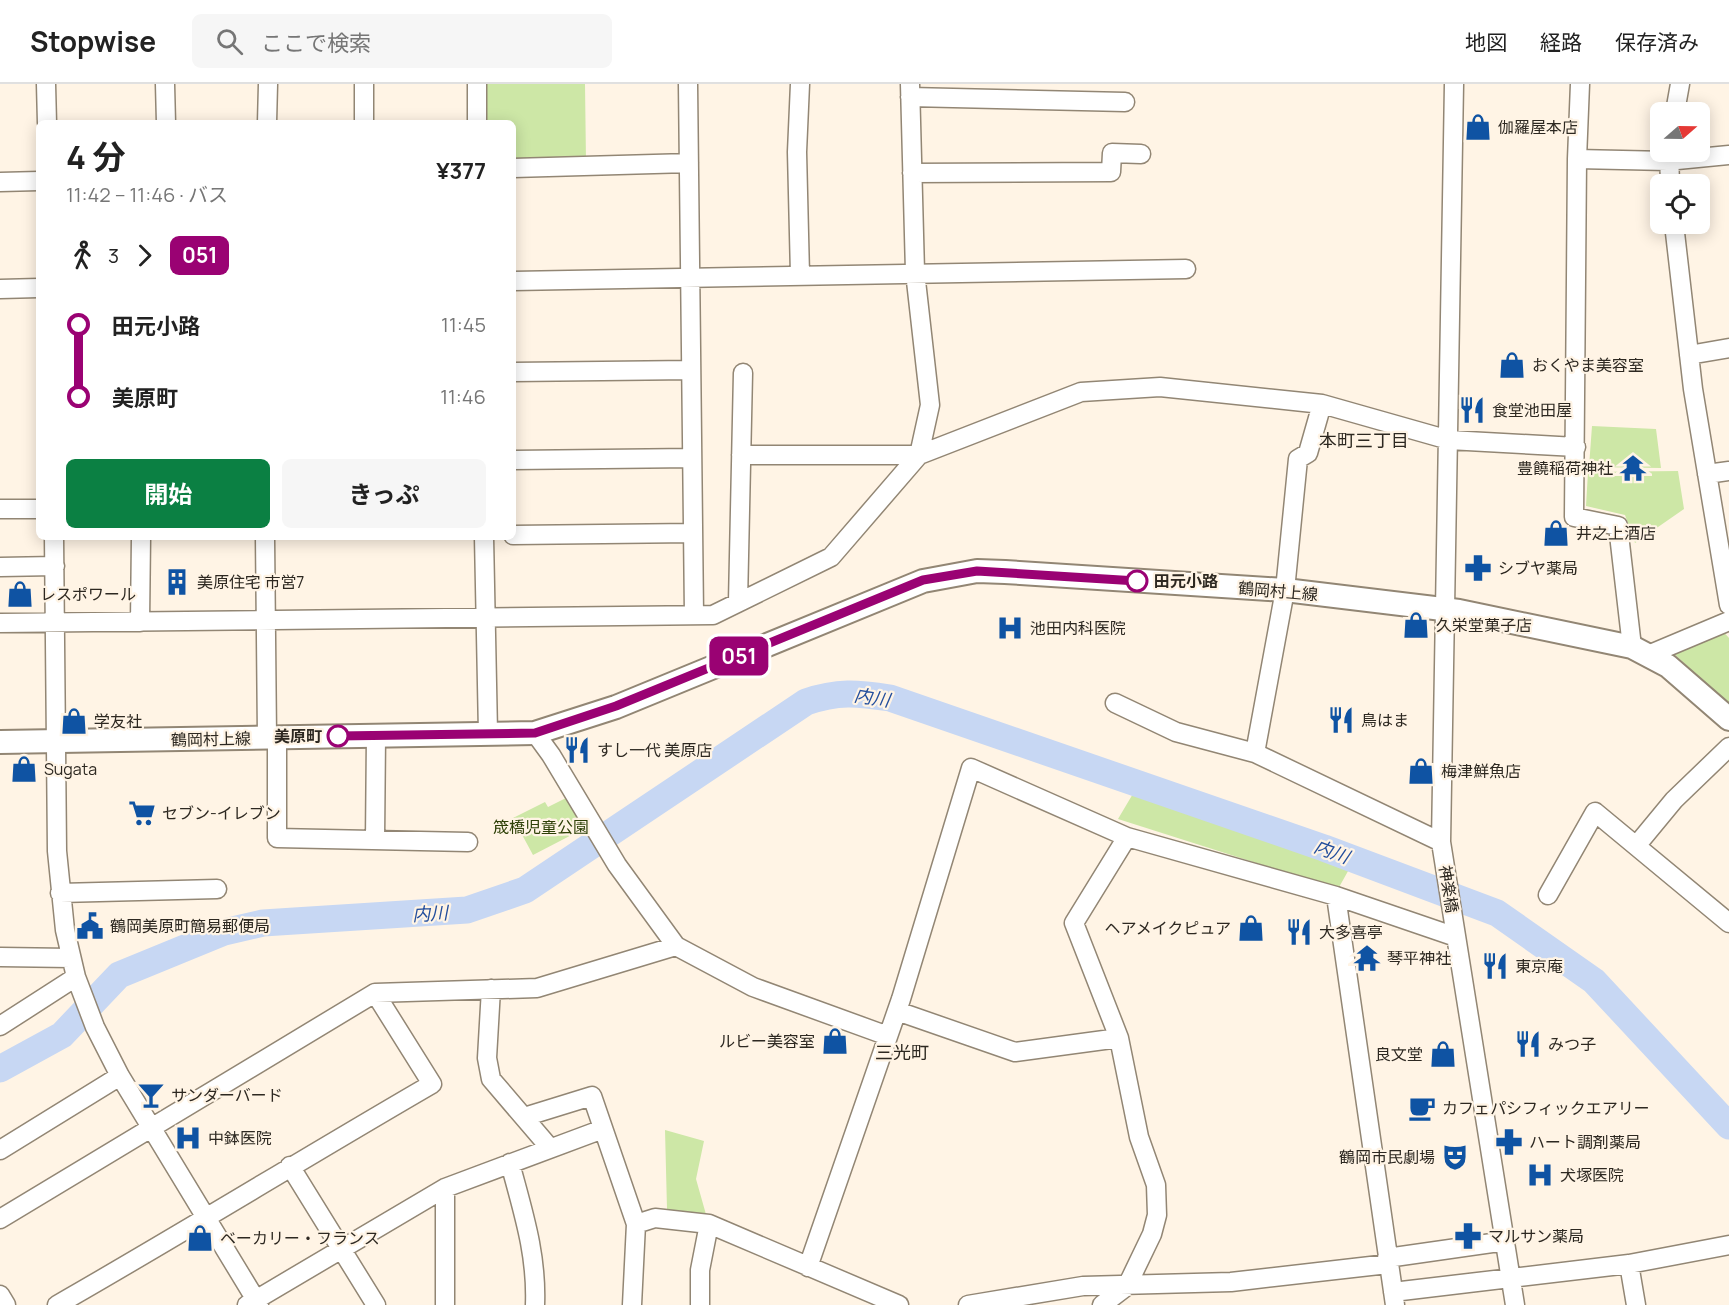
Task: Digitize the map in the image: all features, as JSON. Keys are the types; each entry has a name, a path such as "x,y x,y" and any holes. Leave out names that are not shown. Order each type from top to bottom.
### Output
{"main road":[{"name":"鶴岡村上線","path":"0,742 535,733 616,706 923,580 977,571 1285,590 1446,608 1640,651 1683,677 1729,719"}],"street":[{"path":"46,84 47,120"},
{"path":"165,84 166,120"},
{"path":"267,120 268,84"},
{"path":"363,84 364,120"},
{"path":"477,84 477,120"},
{"path":"688,84 694,615"},
{"path":"800,84 797,152 800,274"},
{"name":"神楽橋","path":"1454,84 1441,842 1515,1305"},
{"path":"1580,84 1577,159 1574,517 1618,526 1640,651 1729,621"},
{"path":"1677,102 1680,84"},
{"path":"0,623 712,615 831,556 919,455 930,405 915,272 910,91 1125,102"},
{"path":"912,173 1111,172 1112,153 1141,154"},
{"path":"1710,155 1729,155"},
{"path":"1577,159 1650,157"},
{"path":"516,168 689,163"},
{"path":"0,182 36,181"},
{"path":"1675,234 1689,355 1729,604"},
{"path":"516,281 1186,268"},
{"path":"0,289 36,288"},
{"path":"1689,355 1729,348"},
{"path":"516,372 691,369"},
{"path":"738,602 743,373"},
{"path":"741,455 919,455 1082,392 1160,387 1322,404 1449,440 1576,447"},
{"path":"1255,753 1285,590 1298,459 1308,453 1322,404"},
{"path":"516,460 692,458"},
{"path":"1707,474 1729,471"},
{"path":"0,509 36,509"},
{"path":"516,535 693,533"},
{"path":"54,540 58,742 57,851 60,892 71,958 95,1027 120,1076 207,1219 254,1303 446,1188 603,1129"},
{"path":"140,622 141,540"},
{"path":"265,540 277,838 468,842"},
{"path":"484,540 488,733"},
{"path":"0,567 55,566"},
{"path":"1115,703 1176,732 1255,753 1441,842"},
{"path":"535,733 594,824 617,865 676,946 753,987 888,1036"},
{"path":"375,736 375,840"},
{"path":"1635,846 1674,800 1729,747"},
{"path":"807,1267 897,1011 971,768 1127,837 1336,896 1456,937"},
{"path":"1548,895 1595,812 1729,923"},
{"path":"1102,1305 1127,1286 1152,1234 1157,1215 1156,1185 1139,1137 1119,1038 1074,923 1127,837"},
{"path":"60,892 217,889"},
{"path":"1336,896 1394,1299 1511,1278 1629,1264 1729,1245"},
{"path":"0,1219 375,993 537,988 676,946"},
{"path":"0,957 71,958"},
{"path":"0,1026 77,979"},
{"path":"491,989 487,1058 491,1079 550,1148"},
{"path":"57,1305 207,1219 290,1166 432,1084 375,993"},
{"path":"897,1011 1016,1052 1119,1038"},
{"path":"0,1150 120,1076"},
{"path":"524,1118 592,1096 636,1224 632,1305"},
{"path":"510,1163 527,1225 536,1271 534,1305"},
{"path":"290,1166 376,1305"},
{"path":"445,1305 446,1188"},
{"path":"636,1224 655,1218 709,1224 899,1305"},
{"path":"700,1305 700,1270 709,1224"},
{"path":"968,1305 1083,1286 1231,1282 1387,1261 1506,1241"},
{"path":"1629,1264 1636,1305"},
{"path":"0,1295 6,1305"}],"green space":[{"path":"487,84 585,84 586,162 516,165 516,120 487,120"},
{"path":"1592,426 1656,429 1661,468 1589,467"},
{"path":"1678,471 1684,509 1635,543 1625,515 1586,506 1588,472"},
{"path":"1720,628 1729,638 1729,705 1670,650"},
{"path":"1134,792 1352,864 1338,889 1118,819"},
{"name":"筬橋児童公園","path":"570,796 587,827 533,855 513,818 545,802 548,807"},
{"path":"665,1130 704,1141 696,1179 707,1218 667,1209"}],"waterway":[{"name":"内川","path":"0,1069 62,1035 119,975 224,932 263,923 467,910 525,890 806,702 828,696 857,694 890,698 1324,848 1497,913 1594,981 1729,1126"}],"bus line":[{"name":"051","path":"338,736 535,733 616,706 923,580 977,571 1137,581"}],"place":[{"name":"伽羅屋本店","path":"1478,127"},
{"name":"おくやま美容室","path":"1512,365"},
{"name":"食堂池田屋","path":"1472,410"},
{"name":"豊饒稲荷神社","path":"1633,468"},
{"name":"井之上酒店","path":"1556,533"},
{"name":"シブヤ薬局","path":"1478,568"},
{"name":"田元小路","path":"1137,581"},
{"name":"美原住宅 市営7","path":"177,582"},
{"name":"レスポワール","path":"20,594"},
{"name":"久栄堂菓子店","path":"1416,625"},
{"name":"池田内科医院","path":"1010,628"},
{"name":"鳥はま","path":"1341,720"},
{"name":"学友社","path":"74,721"},
{"name":"美原町","path":"338,736"},
{"name":"すし一代 美原店","path":"577,750"},
{"name":"Sugata","path":"24,769"},
{"name":"梅津鮮魚店","path":"1421,771"},
{"name":"セブン-イレブン","path":"142,813"},
{"name":"鶴岡美原町簡易郵便局","path":"90,926"},
{"name":"ヘアメイクピュア","path":"1251,928"},
{"name":"大多喜亭","path":"1299,932"},
{"name":"琴平神社","path":"1367,958"},
{"name":"東京庵","path":"1495,966"},
{"name":"ルビー美容室","path":"835,1041"},
{"name":"みつ子","path":"1528,1044"},
{"name":"良文堂","path":"1443,1054"},
{"name":"サンダーバード","path":"151,1095"},
{"name":"カフェパシフィックエアリー","path":"1422,1108"},
{"name":"中鉢医院","path":"188,1138"},
{"name":"ハート調剤薬局","path":"1509,1142"},
{"name":"鶴岡市民劇場","path":"1455,1157"},
{"name":"犬塚医院","path":"1540,1175"},
{"name":"マルサン薬局","path":"1468,1236"},
{"name":"ベーカリー・フランス","path":"200,1238"}],"district":[{"name":"本町三丁目","path":"1364,440"},
{"name":"三光町","path":"902,1052"}]}
